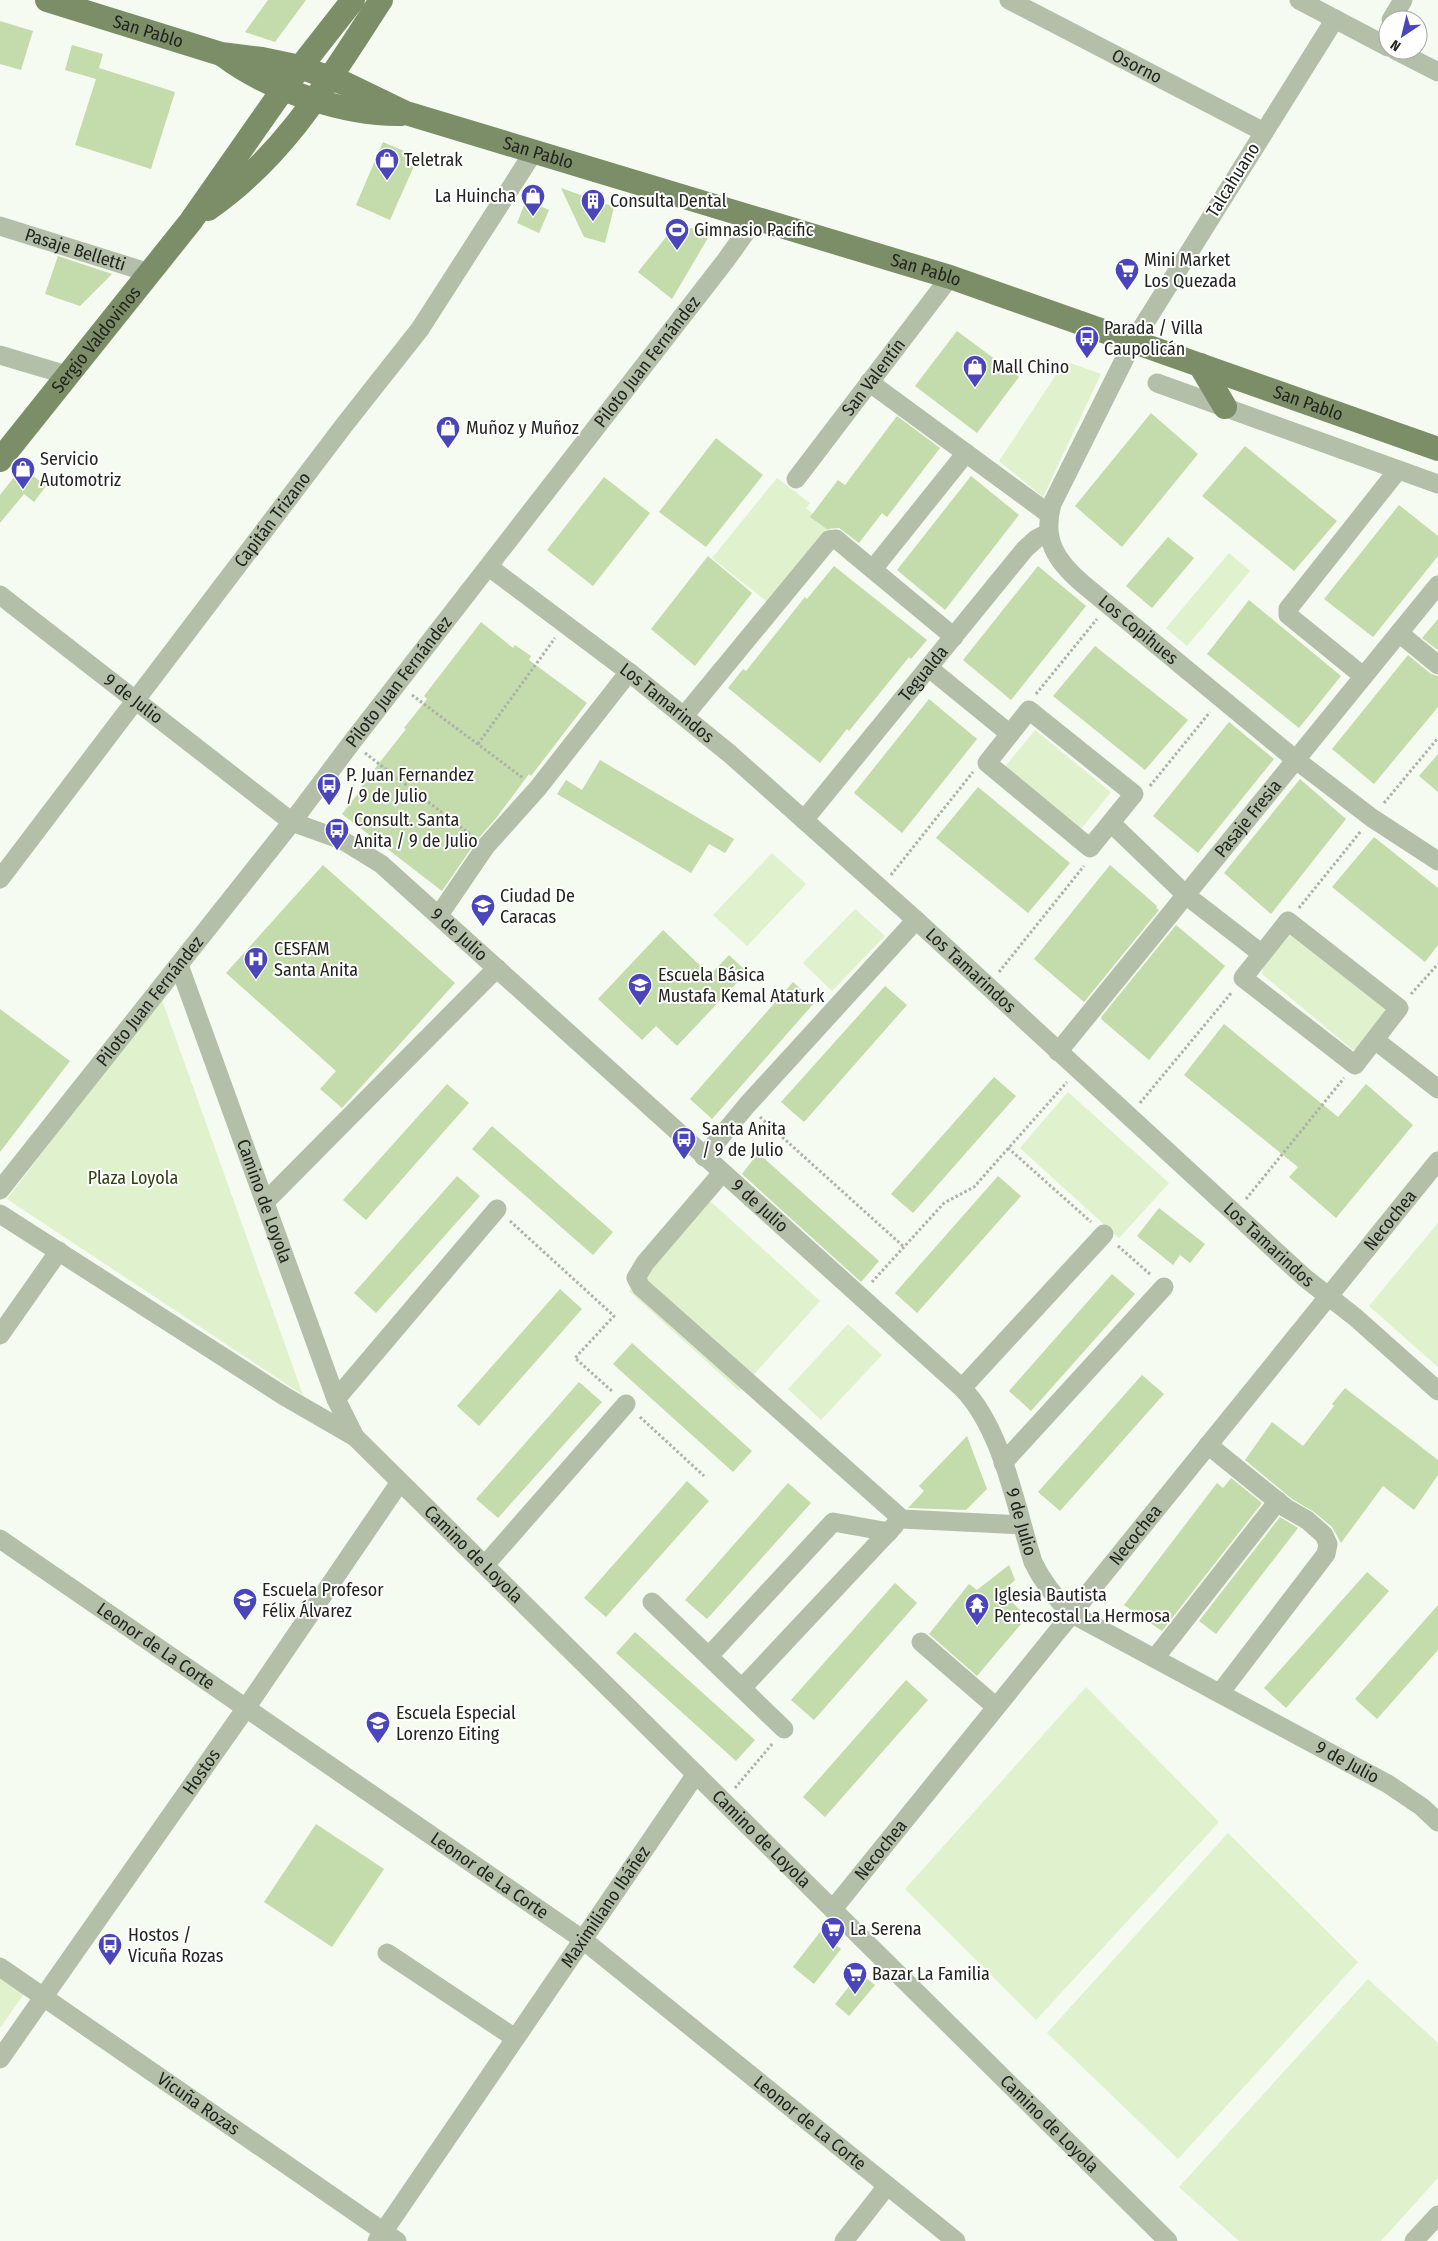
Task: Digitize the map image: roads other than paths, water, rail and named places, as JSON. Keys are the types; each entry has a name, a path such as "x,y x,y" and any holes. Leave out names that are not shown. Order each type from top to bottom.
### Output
{"main road":[{"name":"San Pablo","path":"47,0 221,54 262,59 300,67 330,77 367,93 406,113 950,277 1438,449"},
{"name":"Sergio Valdovinos","path":"0,460 191,221 284,88 353,0"},
{"name":"Sergio Valdovinos","path":"191,221 231,191 268,158 301,120 381,0"},
{"name":"San Pablo","path":"221,54 251,75 316,99 356,111 381,114 406,113"},
{"path":"1200,365 1225,408"}],"street":[{"name":"Osorno","path":"1009,0 1264,132"},
{"path":"1299,0 1378,41"},
{"name":"Talcahuano","path":"1133,342 1335,19"},
{"path":"1414,60 1438,72"},
{"name":"Capitán Trizano","path":"0,879 345,424 416,335 534,153"},
{"name":"Piloto Juan Fernández","path":"0,1190 292,822 726,260 756,218"},
{"name":"Pasaje Belletti","path":"0,226 150,273"},
{"name":"San Valentín","path":"796,479 950,277"},
{"path":"869,382 1049,514 1052,504 1133,342"},
{"path":"0,355 67,375"},
{"name":"San Pablo","path":"1158,383 1438,484"},
{"path":"873,568 966,453"},
{"path":"1363,676 1288,615 1288,609 1398,470"},
{"name":"Los Copihues","path":"1049,514 1048,532 1054,551 1065,567 1108,605 1296,760 1372,818 1438,861"},
{"name":"Tegualda","path":"804,820 1025,549 1036,539 1048,532"},
{"path":"684,716 829,540 836,539 954,637"},
{"name":"Los Tamarindos","path":"489,567 629,672 684,716 804,820 916,920 1305,1278 1329,1296 1438,1391"},
{"name":"Pasaje Fresia","path":"1058,1052 1187,896 1438,585"},
{"name":"9 de Julio","path":"0,595 292,822 326,832 381,864 962,1388 983,1415 992,1433 1040,1576 1072,1614 1388,1784 1415,1801 1438,1822"},
{"path":"1399,633 1438,665"},
{"path":"929,668 1010,734"},
{"path":"439,915 486,846 538,788 629,672"},
{"path":"1029,710 1134,794 1090,848 986,763 1010,734 1029,710"},
{"path":"1110,823 1187,896 1262,954"},
{"path":"704,1157 747,1105 916,920"},
{"path":"1288,921 1399,1008 1355,1065 1244,978 1262,954 1288,921"},
{"name":"Camino de Loyola","path":"179,965 336,1399 354,1437"},
{"path":"265,1202 497,968"},
{"path":"1375,1040 1438,1089"},
{"name":"Necochea","path":"833,1909 1438,1161"},
{"path":"722,1173 646,1263 636,1278 641,1286 895,1525"},
{"path":"336,1399 498,1209"},
{"name":"Camino de Loyola","path":"0,1214 284,1396 354,1437 1168,2241"},
{"path":"962,1388 1104,1234"},
{"path":"0,1335 59,1251"},
{"path":"1003,1464 1164,1287"},
{"path":"485,1565 626,1404"},
{"path":"1208,1445 1324,1535 1328,1544 1326,1554 1220,1693"},
{"name":"Hostos","path":"0,2059 246,1708 400,1482"},
{"path":"1154,1658 1278,1501"},
{"path":"709,1656 833,1522 895,1525 1022,1525"},
{"path":"742,1688 895,1525"},
{"name":"Leonor de La Corte","path":"0,1539 582,1939 956,2241"},
{"path":"652,1602 784,1729"},
{"path":"921,1642 996,1707"},
{"name":"Maximiliano Ibáñez","path":"386,2238 515,2038 696,1774"},
{"path":"388,1953 515,2038"},
{"name":"Vicuña Rozas","path":"0,1967 386,2238"},
{"path":"844,2241 888,2186"},
{"path":"1414,2241 1438,2215"}],"place":[{"name":"Teletrak","path":"387,181"},
{"name":"La Huincha","path":"533,217"},
{"name":"Consulta Dental","path":"593,222"},
{"name":"Gimnasio Pacific","path":"677,251"},
{"name":"Mini Market Los Quezada","path":"1127,291"},
{"name":"Parada / Villa Caupolicán","path":"1087,359"},
{"name":"Mall Chino","path":"975,388"},
{"name":"Muñoz y Muñoz","path":"448,449"},
{"name":"Servicio Automotriz","path":"23,490"},
{"name":"P. Juan Fernandez / 9 de Julio","path":"329,806"},
{"name":"Consult. Santa Anita / 9 de Julio","path":"337,851"},
{"name":"Ciudad De Caracas","path":"483,927"},
{"name":"CESFAM Santa Anita","path":"256,980"},
{"name":"Escuela Básica Mustafa Kemal Ataturk","path":"640,1006"},
{"name":"Santa Anita / 9 de Julio","path":"684,1160"},
{"name":"Escuela Profesor Félix Álvarez","path":"245,1621"},
{"name":"Iglesia Bautista Pentecostal La Hermosa","path":"977,1626"},
{"name":"Escuela Especial Lorenzo Eiting","path":"378,1744"},
{"name":"La Serena","path":"833,1950"},
{"name":"Hostos / Vicuña Rozas","path":"110,1966"},
{"name":"Bazar La Familia","path":"855,1995"}],"park label":[{"name":"Plaza Loyola","path":"133,1178"}]}
